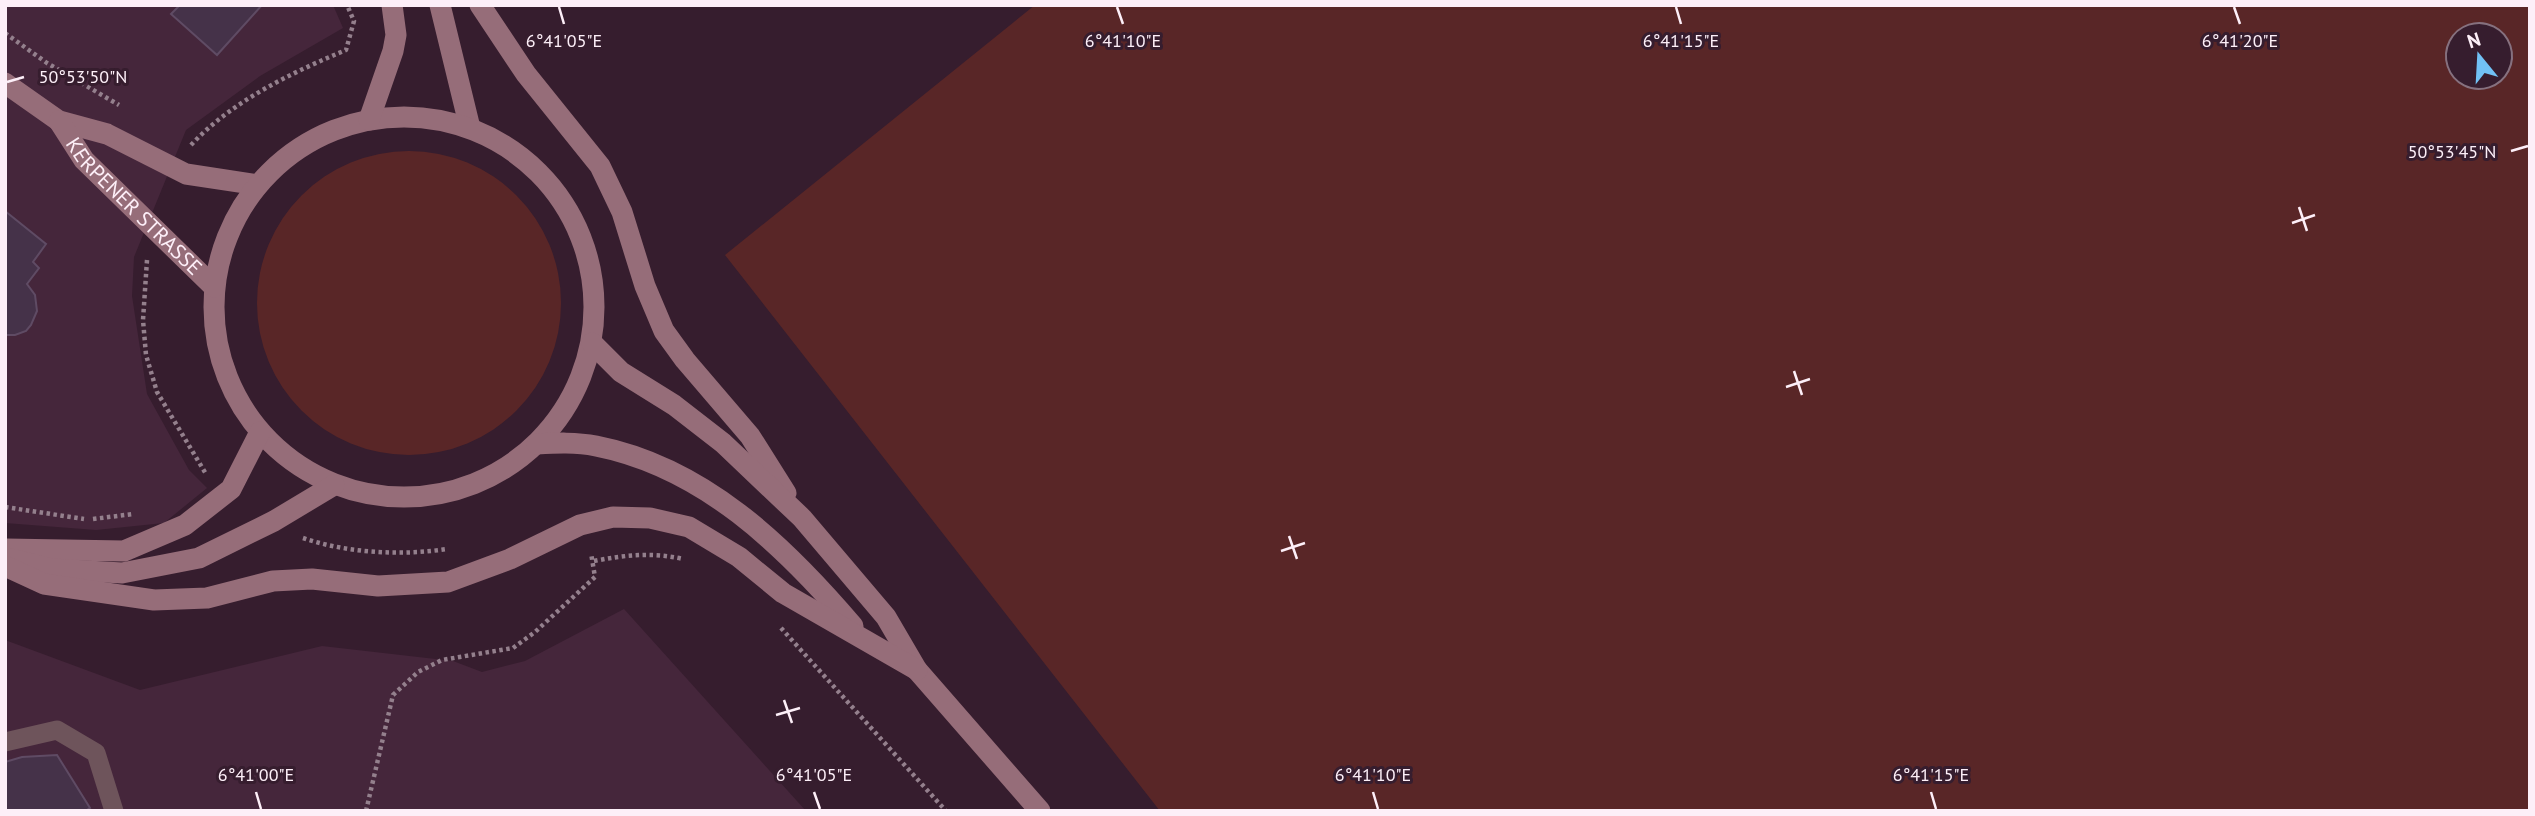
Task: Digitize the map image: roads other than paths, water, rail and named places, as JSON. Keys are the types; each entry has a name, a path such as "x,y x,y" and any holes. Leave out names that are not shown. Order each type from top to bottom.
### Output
{"main road":[{"path":"369,120 393,51 396,35 392,5"},
{"path":"440,5 470,128"},
{"path":"480,5 526,74 600,166 622,212 645,286 664,331 685,360 750,436 802,518"},
{"name":"KERPENER STRASSE","path":"5,83 59,121 107,134 186,174 258,185"},
{"path":"425,117 470,128 526,160 550,184 569,211 584,241 593,275 595,309 592,343 578,386 559,418 537,444 506,468 471,486 438,495 403,498 368,494 334,485 294,463 260,432 231,390 215,338 214,287 229,230 258,185 285,158 325,133 369,120 425,117"},
{"name":"KERPENER STRASSE","path":"59,121 84,160 214,287"},
{"path":"592,343 621,372 674,405 723,443 802,518 886,617 917,670 1040,811"},
{"path":"5,549 124,551 186,525 231,489 260,432"},
{"path":"537,444 572,443 624,453 650,462 716,496 770,539 823,591 863,639"},
{"path":"5,557 52,569 122,573 199,558 274,520 334,485"},
{"path":"5,566 44,584 154,600 207,598 273,581 312,579 378,586 448,582 510,559 580,525 613,517 650,518 690,527 738,557 783,593 917,670"}],"lane":[{"path":"5,742 57,730 96,753 114,811"}]}
